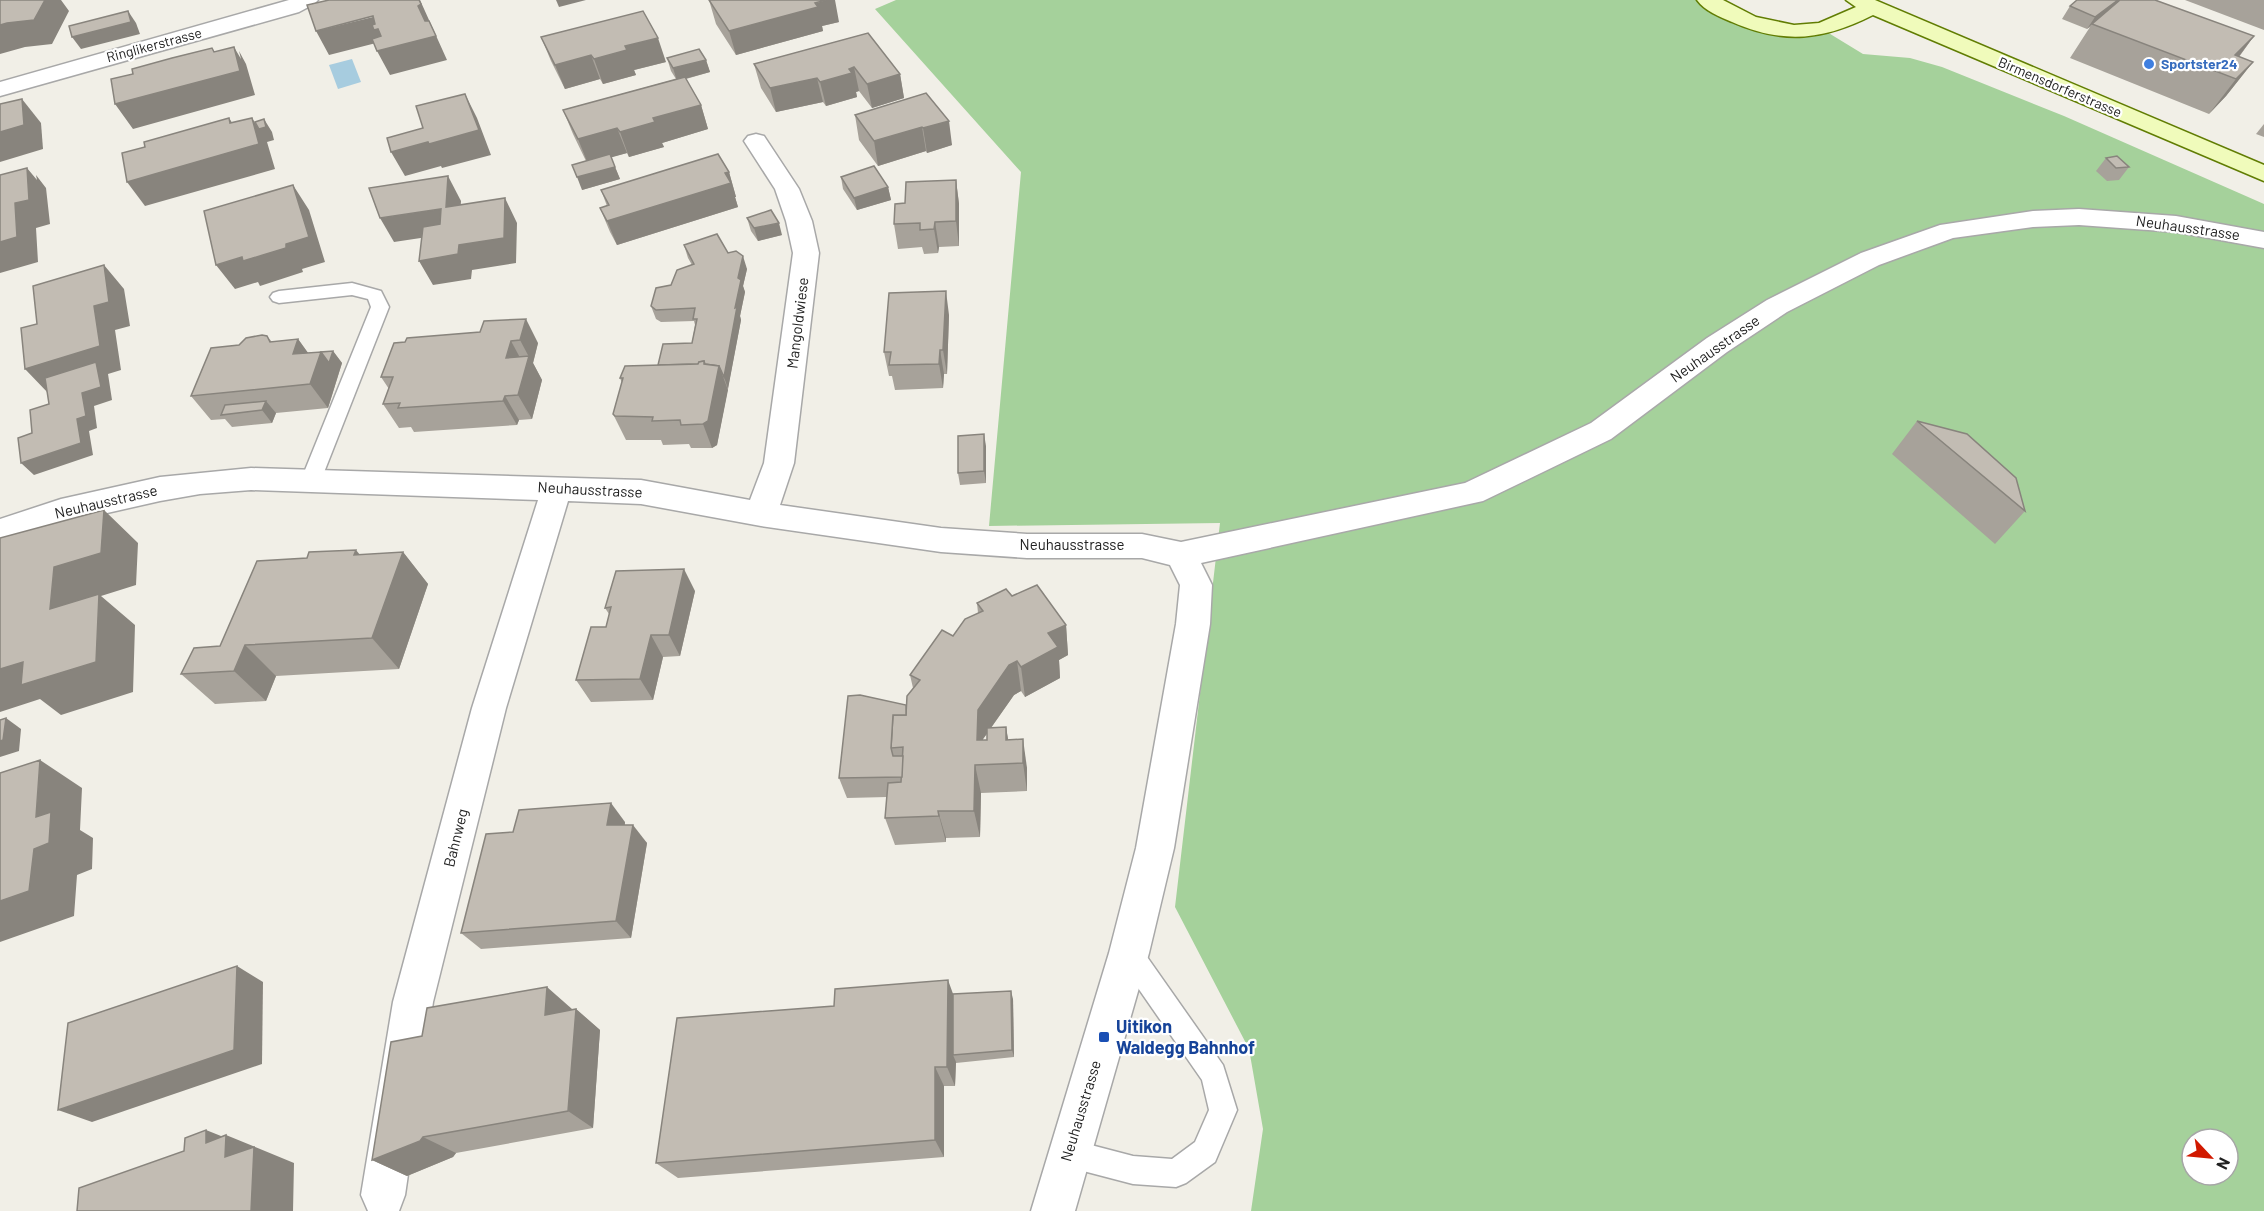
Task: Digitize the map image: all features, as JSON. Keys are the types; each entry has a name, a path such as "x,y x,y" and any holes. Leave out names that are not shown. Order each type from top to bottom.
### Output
{"main road":[{"path":"1708,0 1741,20 1784,30 1822,29 1864,4"},
{"name":"Birmensdorferstrasse","path":"1864,4 2264,174"}],"street":[{"name":"Ringlikerstrasse","path":"0,89 291,7 306,0"},
{"name":"Mangoldwiese","path":"756,141 787,189 799,220 806,253 779,463 761,514"},
{"name":"Neuhausstrasse","path":"0,531 61,511 160,489 251,479 311,480 641,492 761,514 941,540 1027,546 1142,546 1181,555 1472,493 1601,431 1717,345 1777,306 1870,259 1949,231 2033,219 2079,217 2176,224 2264,240"},
{"name":"Bahnweg","path":"383,1194 413,1002 489,708 557,488"},
{"name":"Neuhausstrasse","path":"1053,1211 1068,1153 1129,953 1155,848 1193,624 1196,585 1181,555"}],"lane":[{"path":"279,297 352,289 375,296 380,307 311,480"},
{"path":"1068,1153 1132,1170 1176,1173 1205,1152 1223,1110 1214,1074 1129,953"}],"green space":[{"path":"896,0 1708,0 1741,20 1822,29 1863,54 1910,58 1942,67 2064,116 2264,204 2264,1211 1251,1211 1263,1129 1249,1049 1175,907 1220,523 989,526 1021,172 875,9"}],"water":[{"path":"352,59 361,82 338,89 329,65"}],"building":[{"path":"0,0 45,0 34,20 0,25"},
{"path":"329,0 419,0 421,4 418,6 425,21 429,21 436,36 377,51 372,39 381,36 378,29 374,30 372,25 375,24 373,16 316,31 307,5"},
{"path":"709,0 826,0 815,3 818,7 729,31"},
{"path":"2077,0 2118,0 2095,17 2070,6"},
{"path":"2120,0 2155,0 2254,36 2235,55 2253,62 2236,79 2092,24"},
{"path":"128,11 131,22 72,37 69,26"},
{"path":"643,11 658,38 625,46 627,50 594,59 591,55 555,65 541,37"},
{"path":"868,33 900,74 867,84 854,67 849,69 852,73 820,82 817,78 770,88 754,64"},
{"path":"234,47 240,71 115,104 111,79 133,74 132,69 172,58 212,48 214,52"},
{"path":"699,49 706,60 673,68 667,58"},
{"path":"685,77 701,105 653,118 655,122 620,132 617,128 578,139 563,110"},
{"path":"926,93 949,121 874,141 855,115"},
{"path":"465,94 479,130 391,152 387,138 423,128 416,106"},
{"path":"22,99 24,125 0,132 0,104"},
{"path":"229,118 230,123 252,118 259,144 127,182 122,153 145,147 144,142"},
{"path":"264,119 266,127 259,129 255,122"},
{"path":"610,154 615,167 577,177 572,165"},
{"path":"718,154 729,172 725,173 731,183 607,221 600,208 609,205 601,190"},
{"path":"2117,156 2129,167 2116,168 2106,158"},
{"path":"874,166 888,187 854,198 841,177"},
{"path":"27,168 29,200 15,203 17,237 0,242 0,175"},
{"path":"448,176 446,207 505,198 504,238 459,245 458,254 419,261 423,227 440,224 441,209 380,218 369,188"},
{"path":"956,180 956,221 935,222 934,229 920,230 920,223 894,224 895,204 905,203 906,182"},
{"path":"293,185 309,237 286,244 286,248 243,261 242,257 216,265 204,211"},
{"path":"771,210 779,223 754,228 747,218"},
{"path":"717,234 728,253 736,251 743,256 738,278 741,280 735,308 737,307 724,377 719,366 705,364 704,361 698,364 658,365 663,344 692,343 697,319 693,319 695,308 656,310 651,306 656,288 671,285 677,270 694,264 684,245"},
{"path":"104,265 109,302 94,306 100,346 25,369 21,328 37,324 33,286"},
{"path":"946,291 943,350 940,350 939,364 889,365 891,352 884,352 889,293"},
{"path":"526,319 520,340 511,341 506,358 529,356 518,395 505,396 503,401 398,408 400,403 383,404 393,377 381,377 394,343 405,342 407,338 480,332 484,321"},
{"path":"267,336 270,342 298,339 293,354 321,352 310,384 191,396 211,348 239,345 246,338"},
{"path":"333,351 329,363 321,352"},
{"path":"704,361 704,364 719,366 708,421 703,424 681,425 680,420 652,421 653,417 615,416 613,414 623,378 620,378 625,366 698,364"},
{"path":"96,362 101,387 82,393 86,416 77,419 81,443 21,463 18,438 32,433 30,410 49,404 45,378"},
{"path":"266,401 262,410 221,415 225,405"},
{"path":"1917,421 1967,434 2016,478 2025,511"},
{"path":"984,434 984,471 958,473 958,436"},
{"path":"104,510 101,553 54,567 50,609 99,594 96,662 21,685 23,662 0,669 0,538"},
{"path":"356,550 354,555 403,552 372,638 245,645 234,671 181,674 194,648 220,646 257,561 307,558 309,552"},
{"path":"684,569 669,635 651,635 640,679 576,680 591,627 606,627 611,607 605,608 616,571"},
{"path":"1037,585 1066,625 1048,633 1058,647 1021,667 1017,661 1009,665 978,710 977,740 987,740 987,728 1006,727 1006,740 1023,739 1023,763 975,765 974,811 938,811 939,816 885,818 888,783 901,782 903,747 891,748 893,715 906,715 907,696 920,680 910,675 942,630 953,636 965,619 983,611 977,603 1006,589 1012,596"},
{"path":"860,695 906,705 906,715 893,715 891,748 893,756 903,756 902,777 839,778 848,696"},
{"path":"6,718 3,740 0,741 0,720"},
{"path":"40,760 36,817 51,812 49,843 34,849 29,891 0,901 0,773"},
{"path":"611,803 607,825 633,825 616,921 461,933 486,834 513,832 519,810"},
{"path":"237,966 234,1050 58,1110 68,1023"},
{"path":"948,980 947,1067 935,1067 935,1140 656,1163 677,1018 834,1006 835,989"},
{"path":"547,987 545,1015 576,1009 568,1111 423,1137 420,1141 372,1160 391,1042 422,1036 427,1008"},
{"path":"1011,991 1012,1050 953,1055 953,994"},
{"path":"206,1130 206,1143 226,1135 225,1157 254,1147 251,1211 77,1211 79,1188 184,1151 185,1138"}],"place":[{"name":"Sportster24","path":"2149,64"},
{"name":"Uitikon Waldegg Bahnhof","path":"1104,1037"}]}
